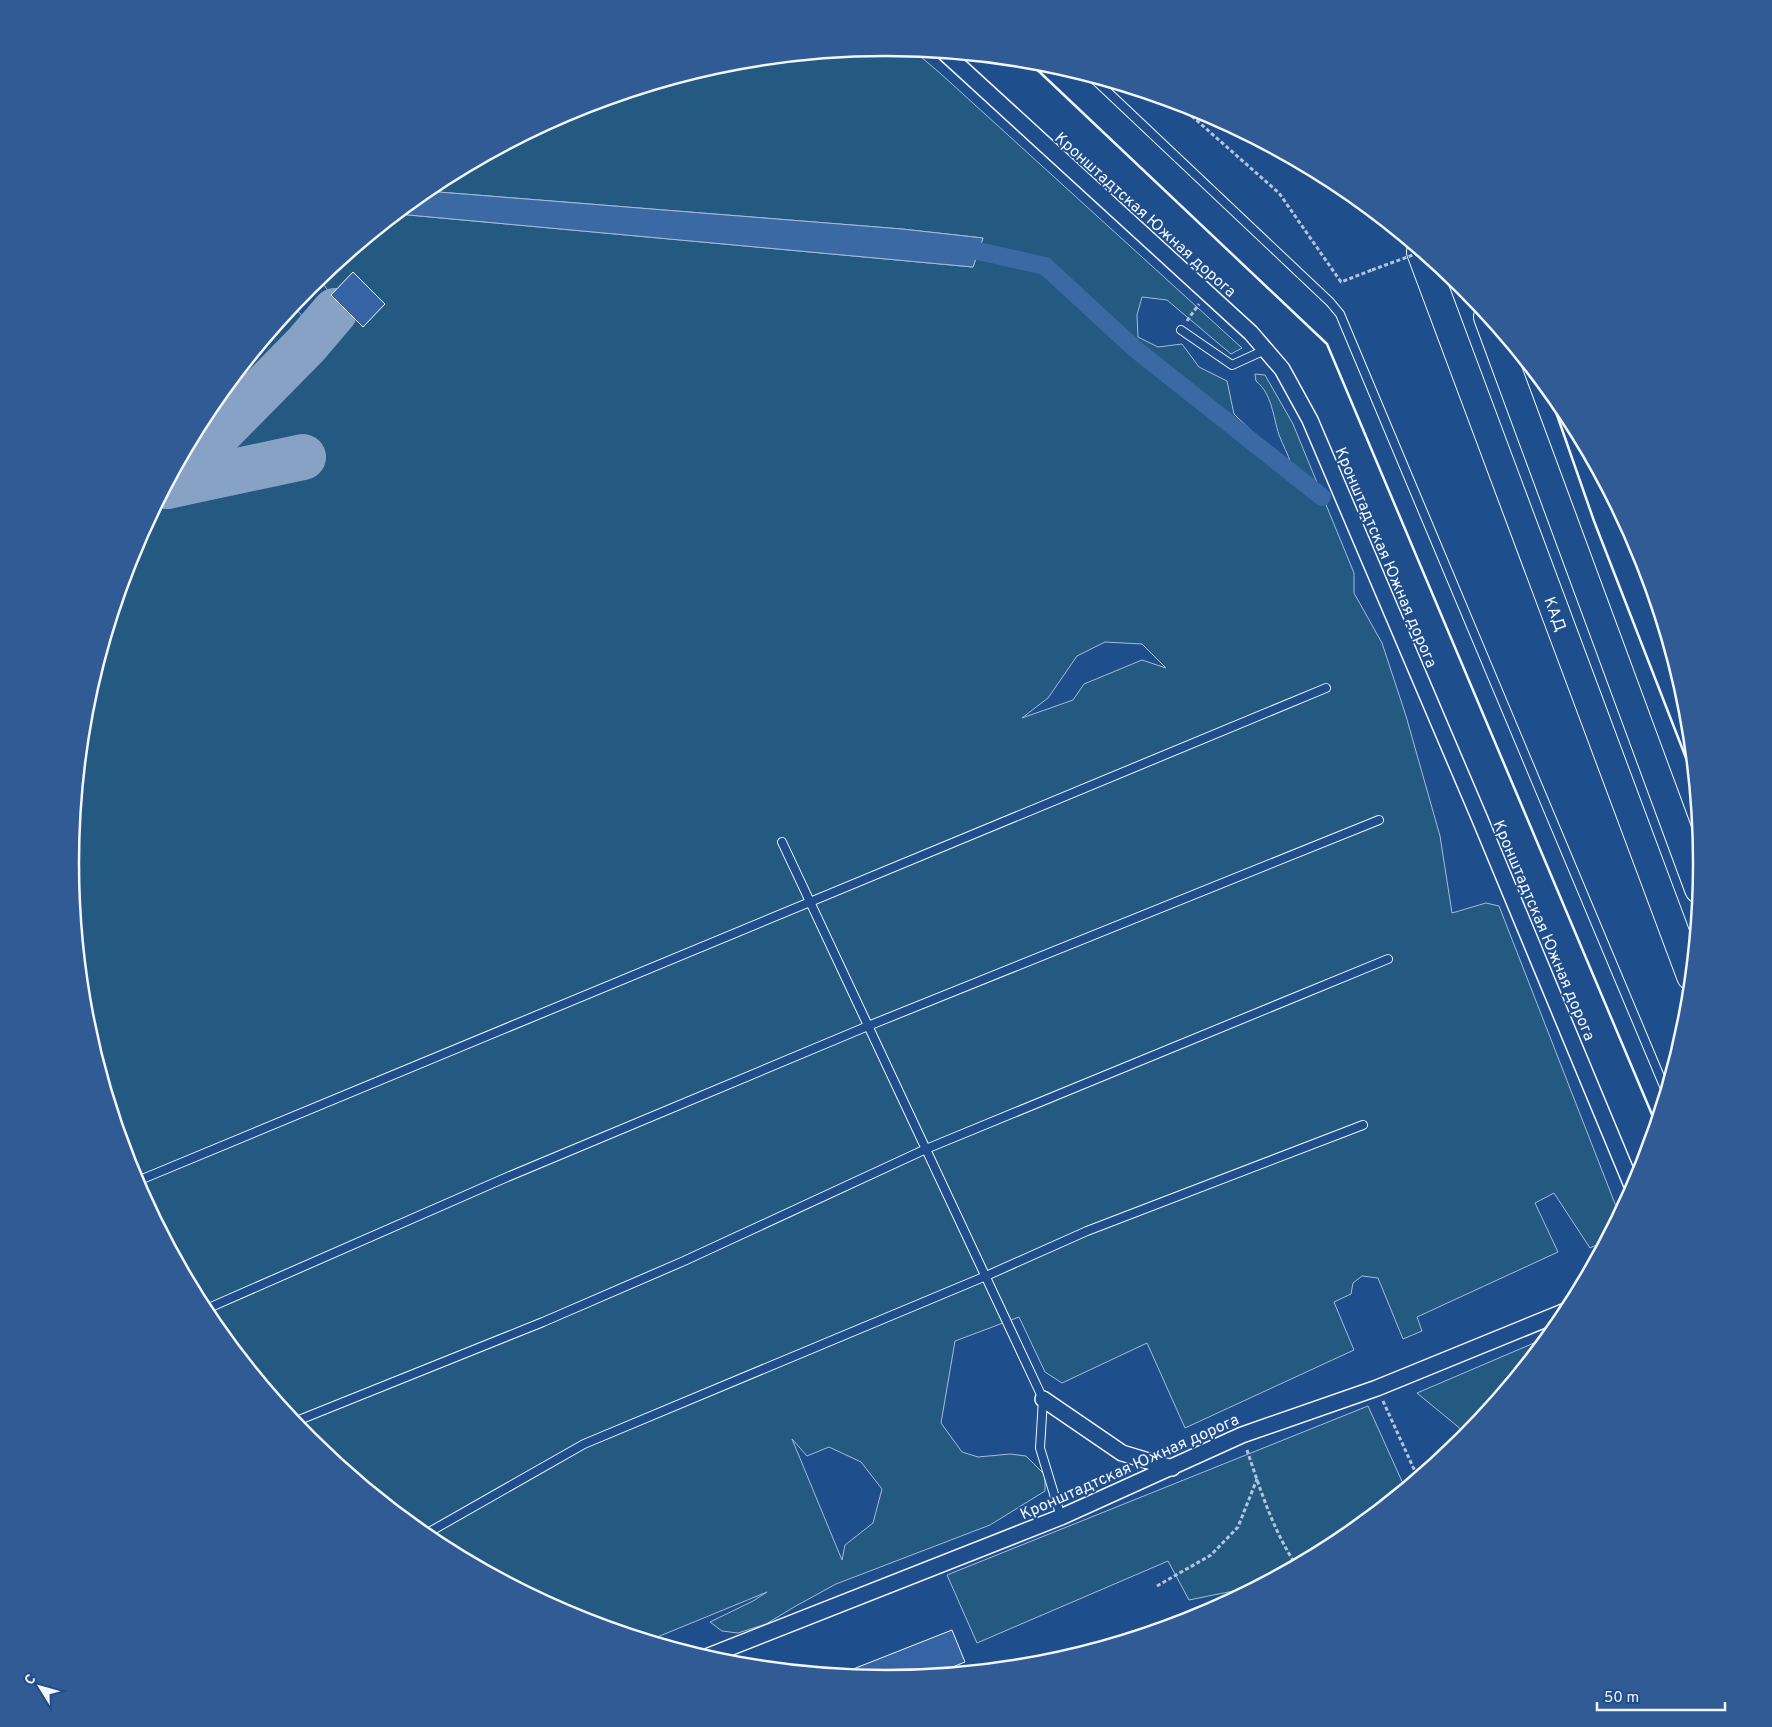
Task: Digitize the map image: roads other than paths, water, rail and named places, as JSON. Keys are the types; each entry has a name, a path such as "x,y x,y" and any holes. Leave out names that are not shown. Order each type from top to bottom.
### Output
{"highway":[{"name":"КАД","path":"1425,264 1687,964"},
{"path":"1493,331 1693,870"}],"street":[{"name":"Кронштадтская Южная дорога","path":"952,59 1251,333 1282,369 1310,420 1630,1177"},
{"name":"Кронштадтская Южная дорога","path":"718,1652 1061,1517 1242,1435 1378,1388 1554,1316"},
{"path":"1043,1399 1122,1453 1172,1468"}],"lane":[{"path":"1101,86 1330,302 1340,314 1663,1083"},
{"path":"1180,330 1232,365 1265,350"},
{"path":"143,1179 1326,688"},
{"path":"212,1307 488,1186 868,1026 1379,820"},
{"path":"782,842 1043,1399 1040,1448 1061,1517"},
{"path":"301,1419 543,1322 684,1262 926,1149 1388,958"},
{"path":"432,1531 584,1444 986,1276 1087,1231 1363,1125"}],"waterway":[{"path":"956,249 978,251 1045,266 1134,348 1322,497"}]}
